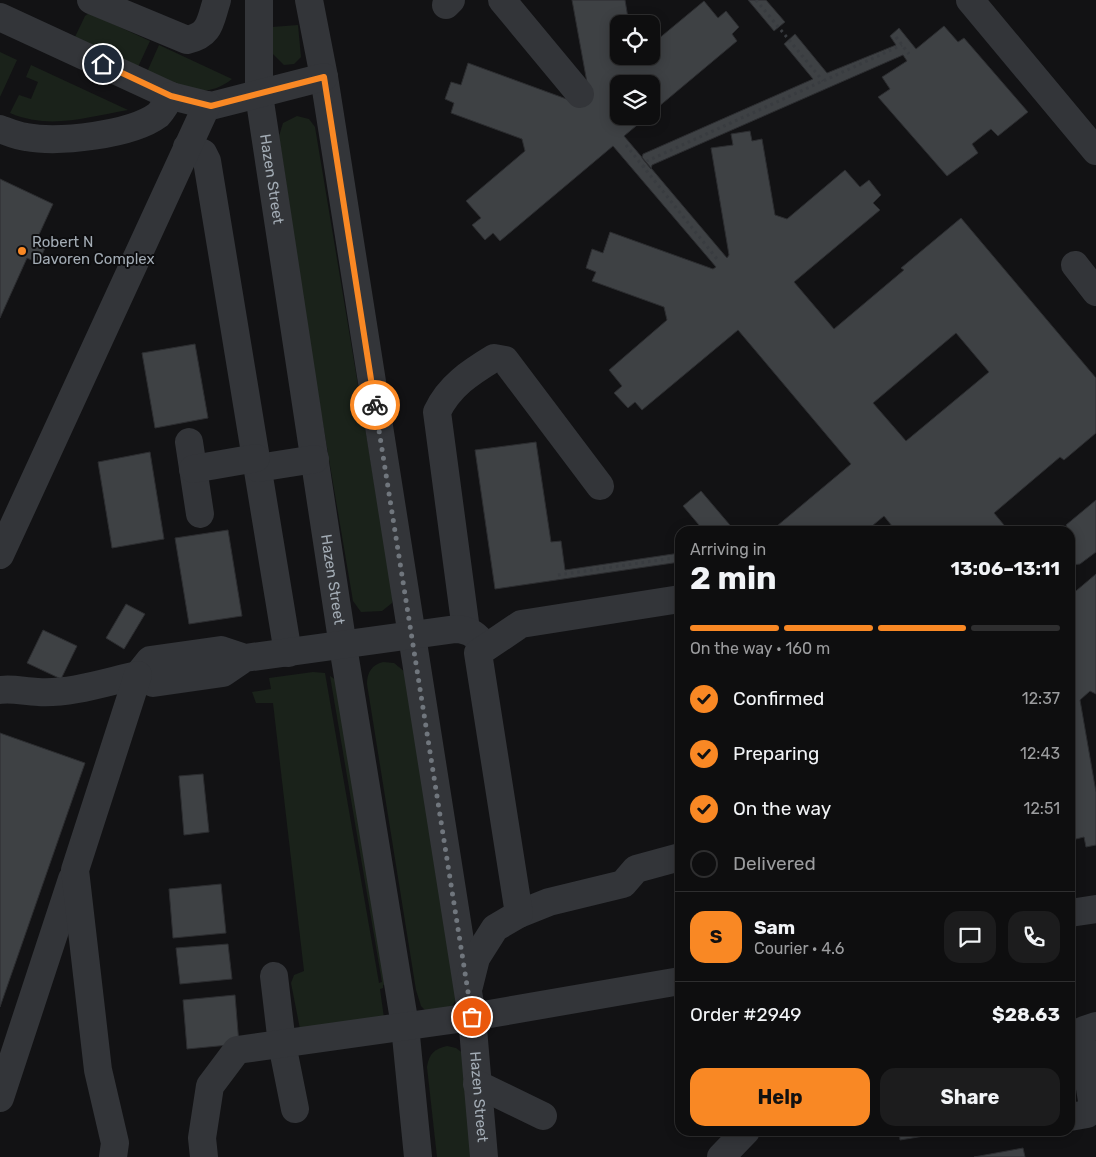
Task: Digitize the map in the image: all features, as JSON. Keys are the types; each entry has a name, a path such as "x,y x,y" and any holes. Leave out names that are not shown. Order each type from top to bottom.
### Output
{"street":[{"path":"91,0 187,40 203,35 208,28 217,0"},
{"name":"Hazen Street","path":"258,0 259,95 343,645 405,1026 418,1157"},
{"name":"Hazen Street","path":"309,0 324,77 468,990 484,1157"},
{"path":"502,0 580,94"},
{"path":"970,0 1096,152"},
{"path":"0,17 171,96 207,105 259,95 324,77"},
{"path":"0,129 26,138 58,138 119,132 142,125 160,114 171,96"},
{"path":"0,555 207,105"},
{"path":"187,147 203,153 207,161 288,653"},
{"path":"1075,265 1096,292"},
{"path":"518,914 476,638 437,412 444,396 469,373 494,358 505,360 600,486"},
{"path":"189,442 200,514"},
{"path":"193,469 315,459"},
{"path":"5,685 39,692 68,690 138,674 153,683 223,673 245,658 412,635 476,638 521,624 675,600"},
{"path":"0,1098 138,674"},
{"path":"468,990 476,958 495,928 518,914 550,902 623,884 636,869 675,858"},
{"path":"75,870 98,1070 115,1143 113,1157"},
{"path":"1075,912 1096,909"},
{"path":"274,976 282,1044 295,1109"},
{"path":"204,1157 202,1138 210,1086 237,1050 472,1017 675,982"},
{"path":"1075,1116 1087,1114 1093,1107 1082,1038 1084,1030 1096,1026"},
{"path":"477,1084 543,1116"},
{"path":"721,1157 741,1136"}],"path":[{"path":"756,0 823,81"},
{"path":"896,37 909,54"},
{"path":"644,167 647,160 902,45"},
{"path":"626,145 717,259"},
{"path":"558,575 675,558"}],"shaded area":[{"path":"89,13 150,41 138,67 75,37 85,16"},
{"path":"298,25 301,57 294,64 284,65 273,54 272,27"},
{"path":"159,45 232,79 210,90 200,90 180,86 147,72"},
{"path":"0,52 17,60 0,97"},
{"path":"31,65 128,110 83,119 54,121 40,121 10,113 19,95 31,99 38,82 26,77"},
{"path":"297,116 309,119 315,127 393,595 392,603 382,611 361,612 353,601 315,377 279,136 283,123"},
{"path":"383,662 394,663 405,672 457,998 450,1009 425,1010 421,1006 416,990 367,684 371,670"},
{"path":"313,672 325,673 379,983 382,982 330,676 336,680 388,984 383,985 383,988 380,989 384,1018 300,1029 291,983 294,975 304,971 273,703 256,703 252,692 271,689 269,678"},
{"path":"447,1046 456,1048 464,1054 478,1157 437,1157 427,1067 433,1053"}],"building":[{"path":"572,0 625,0 628,15 610,15 610,65 660,65 660,38 704,1 718,18 726,11 739,27 732,34 737,41 660,105 660,75 610,75 610,125 637,125 624,136 727,258 729,255 711,148 733,145 731,134 750,131 752,141 762,139 775,215 787,219 845,170 860,187 869,180 881,195 873,203 880,210 794,282 834,329 904,270 901,268 961,218 1096,378 1096,433 1064,460 1060,457 994,513 1005,526 892,526 884,516 872,526 777,526 851,464 738,330 642,410 635,402 628,408 614,393 622,386 609,370 667,320 664,307 592,281 596,272 586,268 592,249 603,253 610,232 713,269 716,267 613,146 500,241 493,233 485,240 472,225 481,218 466,201 525,151 522,139 451,113 454,103 445,99 451,82 461,85 468,63 572,101 588,88","holes":["956,333 989,372 906,441 873,403"]},
{"path":"748,0 766,0 785,22 774,31"},
{"path":"944,26 958,42 964,38 1028,112 998,136 991,129 972,144 978,153 947,176 878,97 890,89 882,77 907,61 903,55 652,165 651,169 642,158 643,154 813,79 784,44 795,34 827,73 896,45 890,36 899,28 916,49"},
{"name":"Robert N Davoren Complex","path":"0,179 53,204 37,239 47,244 38,263 27,258 0,318"},
{"path":"195,344 208,418 155,428 142,353"},
{"path":"536,442 551,542 561,541 565,570 675,554 675,563 495,589 475,450"},
{"path":"150,452 164,539 112,548 98,462"},
{"path":"701,491 731,526 700,526 683,506"},
{"path":"1096,500 1096,552 1080,564 1075,564 1075,526 1066,525"},
{"path":"228,530 242,616 189,624 175,538"},
{"path":"1096,574 1096,694 1090,691 1080,700 1096,792 1096,845 1086,847 1084,837 1075,839 1075,592"},
{"path":"126,604 145,614 124,649 106,638"},
{"path":"43,630 77,646 61,679 27,663"},
{"path":"0,733 85,763 0,1007"},
{"path":"203,774 209,832 184,835 179,776"},
{"path":"221,884 226,933 173,938 169,889"},
{"path":"228,944 232,979 180,984 176,948"},
{"path":"235,995 239,1044 187,1049 183,1000"},
{"path":"900,1136 924,1136 900,1140"},
{"path":"1023,1148 1025,1157 974,1157"}],"way so far":[{"path":"375,405 472,1017"}],"place":[{"name":"Robert N Davoren Complex","path":"22,251"}],"route":[{"path":"103,64 171,96 211,106 324,77 375,405"}]}
